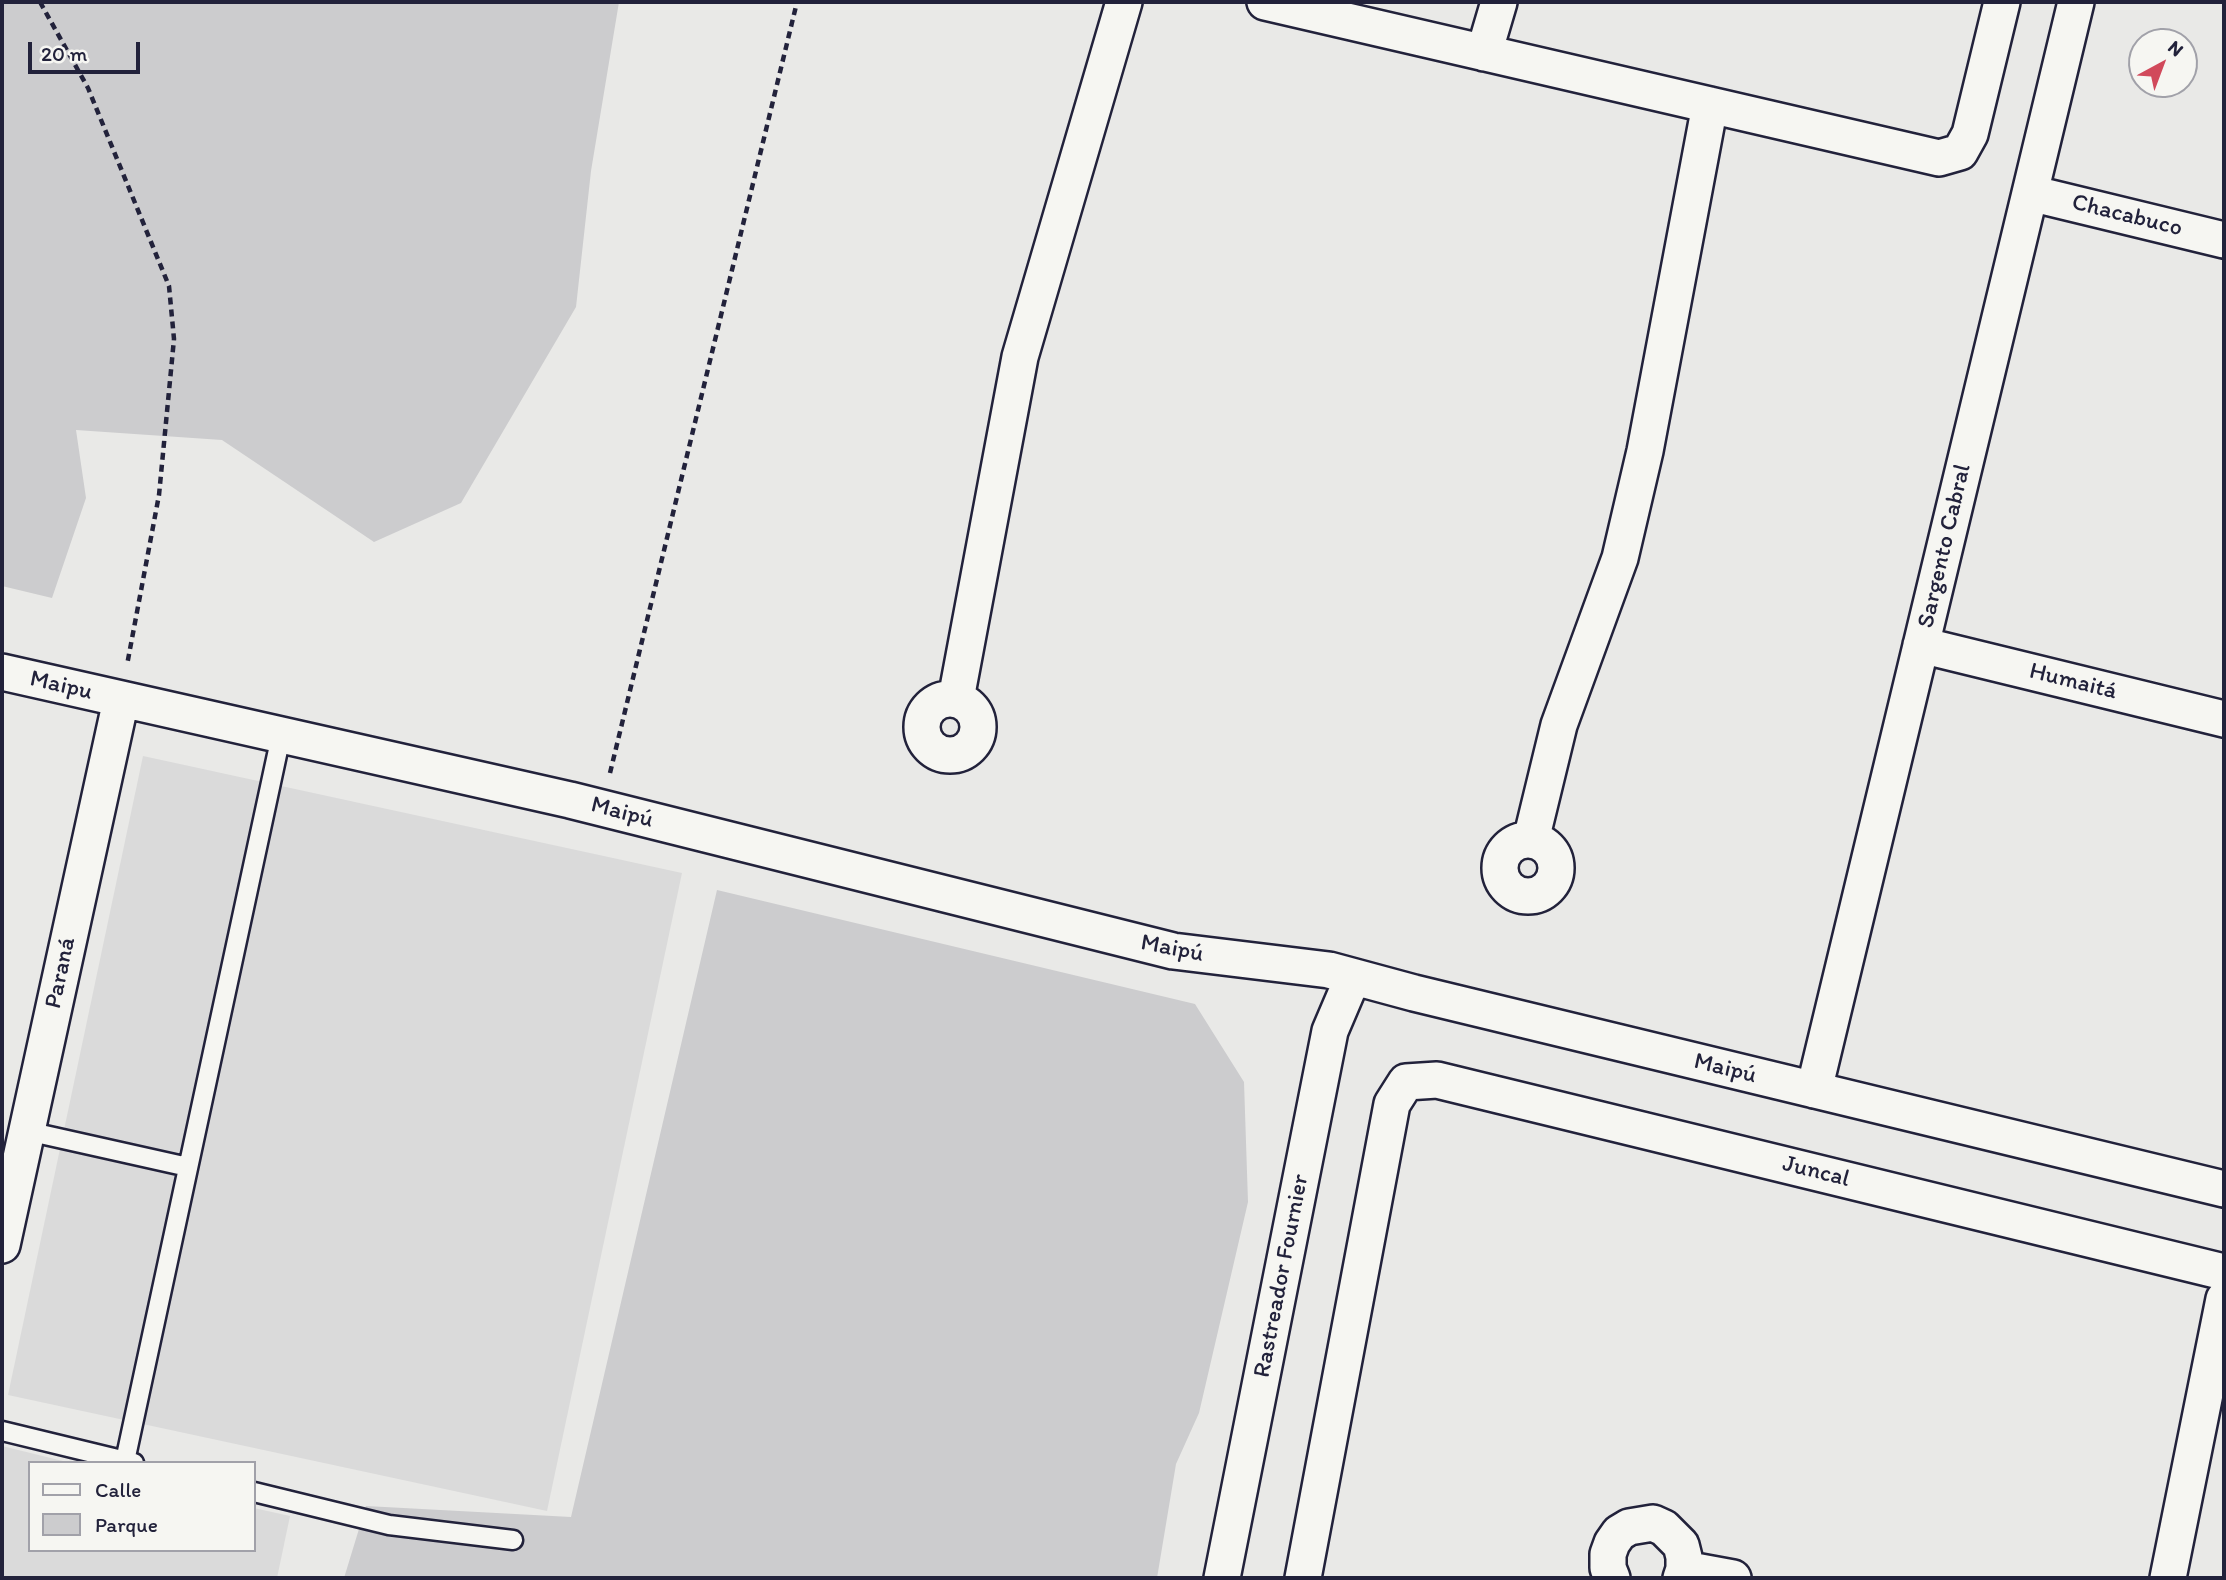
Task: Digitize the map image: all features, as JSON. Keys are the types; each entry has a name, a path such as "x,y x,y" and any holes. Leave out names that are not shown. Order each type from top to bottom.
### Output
{"street":[{"path":"956,699 1020,357 1124,2"},
{"path":"1265,2 1939,158 1961,152 1970,134 2003,2"},
{"path":"1484,53 1499,2"},
{"name":"Sargento Cabral","path":"1814,1090 2076,2"},
{"path":"1531,840 1559,725 1620,558 1645,451 1710,105"},
{"name":"Chacabuco","path":"2030,193 2224,240"},
{"name":"Humaitá","path":"1921,645 2224,719"},
{"name":"Maipu","path":"2,672 121,700"},
{"name":"Maipú","path":"121,700 570,800 1173,951 1329,971 2224,1189"},
{"name":"Paraná","path":"2,1245 121,700"},
{"name":"Rastreador Fournier","path":"1222,1578 1330,1031 1353,977"},
{"name":"Juncal","path":"1303,1578 1392,1104 1406,1082 1437,1080 2224,1272"},
{"path":"2168,1578 2224,1299"},
{"path":"1612,1578 1608,1568 1608,1554 1612,1543 1619,1533 1641,1524 1653,1524 1674,1535 1685,1557 1682,1574 1733,1578"}],"lane":[{"path":"130,1461 188,1167 281,736"},
{"path":"27,1131 188,1167"},
{"path":"2,1431 126,1461"},
{"path":"256,1492 389,1525 513,1541"}],"path":[{"path":"40,2 88,88 169,286 174,340 159,495 121,700"},
{"path":"602,809 797,2"}],"shaded area":[{"path":"143,756 682,873 547,1511 8,1395"},
{"path":"2,1446 63,1461 28,1461 28,1552 256,1552 256,1508 290,1516 277,1578 2,1578"}],"green space":[{"path":"2,2 619,2 591,171 576,307 461,503 374,542 222,440 76,430 86,498 52,598 2,586"},
{"path":"717,890 1195,1004 1244,1082 1248,1202 1199,1413 1176,1464 1157,1578 344,1578 366,1506 571,1517"}]}
